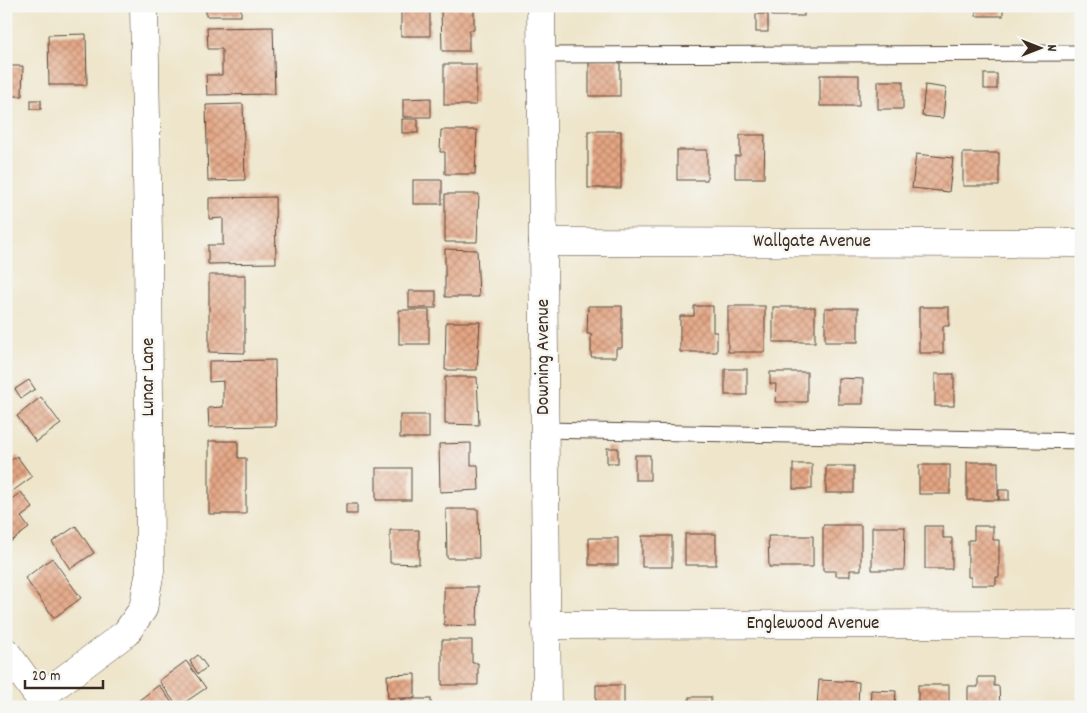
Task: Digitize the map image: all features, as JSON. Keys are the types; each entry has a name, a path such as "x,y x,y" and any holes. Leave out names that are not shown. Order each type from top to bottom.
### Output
{"street":[{"name":"Lunar Lane","path":"42,702 126,633 143,608 150,571 148,234 144,6"},
{"name":"Downing Avenue","path":"541,6 547,707"},
{"name":"Wallgate Avenue","path":"543,242 1081,243"},
{"name":"Englewood Avenue","path":"546,624 1081,624"},
{"path":"6,652 42,702"}],"lane":[{"path":"542,55 1081,53"},
{"path":"544,430 1081,441"}],"building":[{"path":"206,6 241,6 241,16 206,16"},
{"path":"401,6 430,6 430,36 401,36"},
{"path":"772,6 804,6 804,16 772,16"},
{"path":"976,6 1003,6 1003,16 976,16"},
{"path":"441,8 474,8 474,30 469,30 469,51 442,51"},
{"path":"756,14 768,14 768,32 756,32"},
{"path":"273,27 275,94 207,95 206,75 222,75 222,49 208,49 207,28"},
{"path":"86,34 87,85 49,85 48,35"},
{"path":"589,60 620,60 620,96 589,96"},
{"path":"444,64 476,64 476,105 444,105"},
{"path":"6,66 23,66 22,96 6,96"},
{"path":"984,74 997,74 997,89 984,89"},
{"path":"820,75 859,75 859,106 820,106"},
{"path":"878,81 903,81 903,109 878,109"},
{"path":"925,85 946,88 943,118 922,116"},
{"path":"431,98 431,117 403,117 403,99"},
{"path":"31,100 41,100 41,109 31,109"},
{"path":"243,104 245,180 208,181 206,105"},
{"path":"402,119 418,119 418,133 402,133"},
{"path":"441,130 477,130 475,174 445,174 445,152 440,152"},
{"path":"588,131 621,131 621,188 588,188"},
{"path":"740,135 765,135 764,178 735,178 735,156 740,156"},
{"path":"677,150 707,150 707,180 677,180"},
{"path":"963,153 999,153 999,186 963,186"},
{"path":"916,154 953,158 949,192 912,188"},
{"path":"413,180 442,180 442,204 413,204"},
{"path":"445,194 479,194 477,242 445,242"},
{"path":"275,197 276,263 208,264 208,245 223,245 223,218 209,219 209,198"},
{"path":"445,249 477,250 479,297 445,297"},
{"path":"209,275 245,275 245,353 209,352"},
{"path":"409,291 436,291 436,308 409,308"},
{"path":"588,306 622,306 622,348 616,348 616,357 591,357 591,334 587,334"},
{"path":"694,306 713,306 713,332 717,332 717,352 680,352 680,316 694,316"},
{"path":"728,306 765,306 765,352 728,352"},
{"path":"773,307 815,307 815,342 773,342"},
{"path":"919,307 949,307 949,326 943,326 943,353 919,353"},
{"path":"825,308 858,308 858,342 825,342"},
{"path":"399,310 429,310 429,344 399,344"},
{"path":"446,322 480,322 477,370 445,370"},
{"path":"275,360 276,426 209,427 208,408 223,407 223,381 209,382 209,361"},
{"path":"725,369 747,369 747,395 725,395"},
{"path":"770,372 807,372 807,402 775,402 776,384 770,384"},
{"path":"935,374 954,374 954,406 935,406"},
{"path":"445,377 477,377 479,425 445,424"},
{"path":"838,378 863,379 863,404 838,404"},
{"path":"29,380 35,389 21,398 15,389"},
{"path":"41,397 61,424 36,442 17,416"},
{"path":"400,415 429,415 429,438 400,438"},
{"path":"209,441 238,441 238,458 246,458 246,514 209,514"},
{"path":"471,443 471,465 478,465 479,490 440,492 439,444"},
{"path":"607,448 618,448 618,463 607,463"},
{"path":"635,455 650,455 650,480 635,480"},
{"path":"17,456 32,477 10,493 6,487 6,464"},
{"path":"967,462 998,462 998,500 967,500"},
{"path":"793,464 812,464 812,489 793,489"},
{"path":"919,465 950,465 950,494 919,494"},
{"path":"826,466 854,466 854,493 826,493"},
{"path":"376,468 411,468 411,500 376,500"},
{"path":"999,490 1009,490 1009,500 999,500"},
{"path":"21,492 33,508 21,517 29,528 6,545 6,498 9,501"},
{"path":"346,504 357,504 357,514 346,514"},
{"path":"446,509 478,509 479,558 447,558"},
{"path":"823,525 861,525 861,570 850,570 850,576 836,576 836,571 823,571"},
{"path":"76,526 94,553 70,569 52,542"},
{"path":"925,526 943,526 943,538 952,538 952,569 925,569"},
{"path":"974,526 993,526 993,540 999,540 999,577 996,577 996,585 971,585 971,577 968,577 968,540 974,540"},
{"path":"872,527 905,527 904,570 872,570"},
{"path":"390,530 419,530 419,564 390,563"},
{"path":"685,534 716,534 716,565 685,565"},
{"path":"642,536 672,536 672,567 642,567"},
{"path":"768,536 813,536 813,567 769,567"},
{"path":"589,538 618,538 618,565 589,565"},
{"path":"52,558 81,598 54,618 25,578"},
{"path":"444,587 478,587 477,626 444,625"},
{"path":"442,640 472,640 472,663 478,663 478,685 442,685"},
{"path":"198,655 207,667 198,674 190,661"},
{"path":"186,661 206,688 178,707 159,681"},
{"path":"415,674 415,698 388,698 387,675"},
{"path":"978,677 994,677 994,686 999,686 1000,707 968,707 968,687 978,687"},
{"path":"819,680 859,682 858,707 817,707"},
{"path":"159,685 175,707 130,707"},
{"path":"596,685 624,685 624,707 596,707"},
{"path":"918,685 949,685 949,707 918,707"},
{"path":"871,690 896,691 895,707 870,707"},
{"path":"689,697 711,697 711,707 689,707"},
{"path":"401,699 431,699 431,707 401,707"},
{"path":"746,703 766,703 766,707 746,707"}]}
